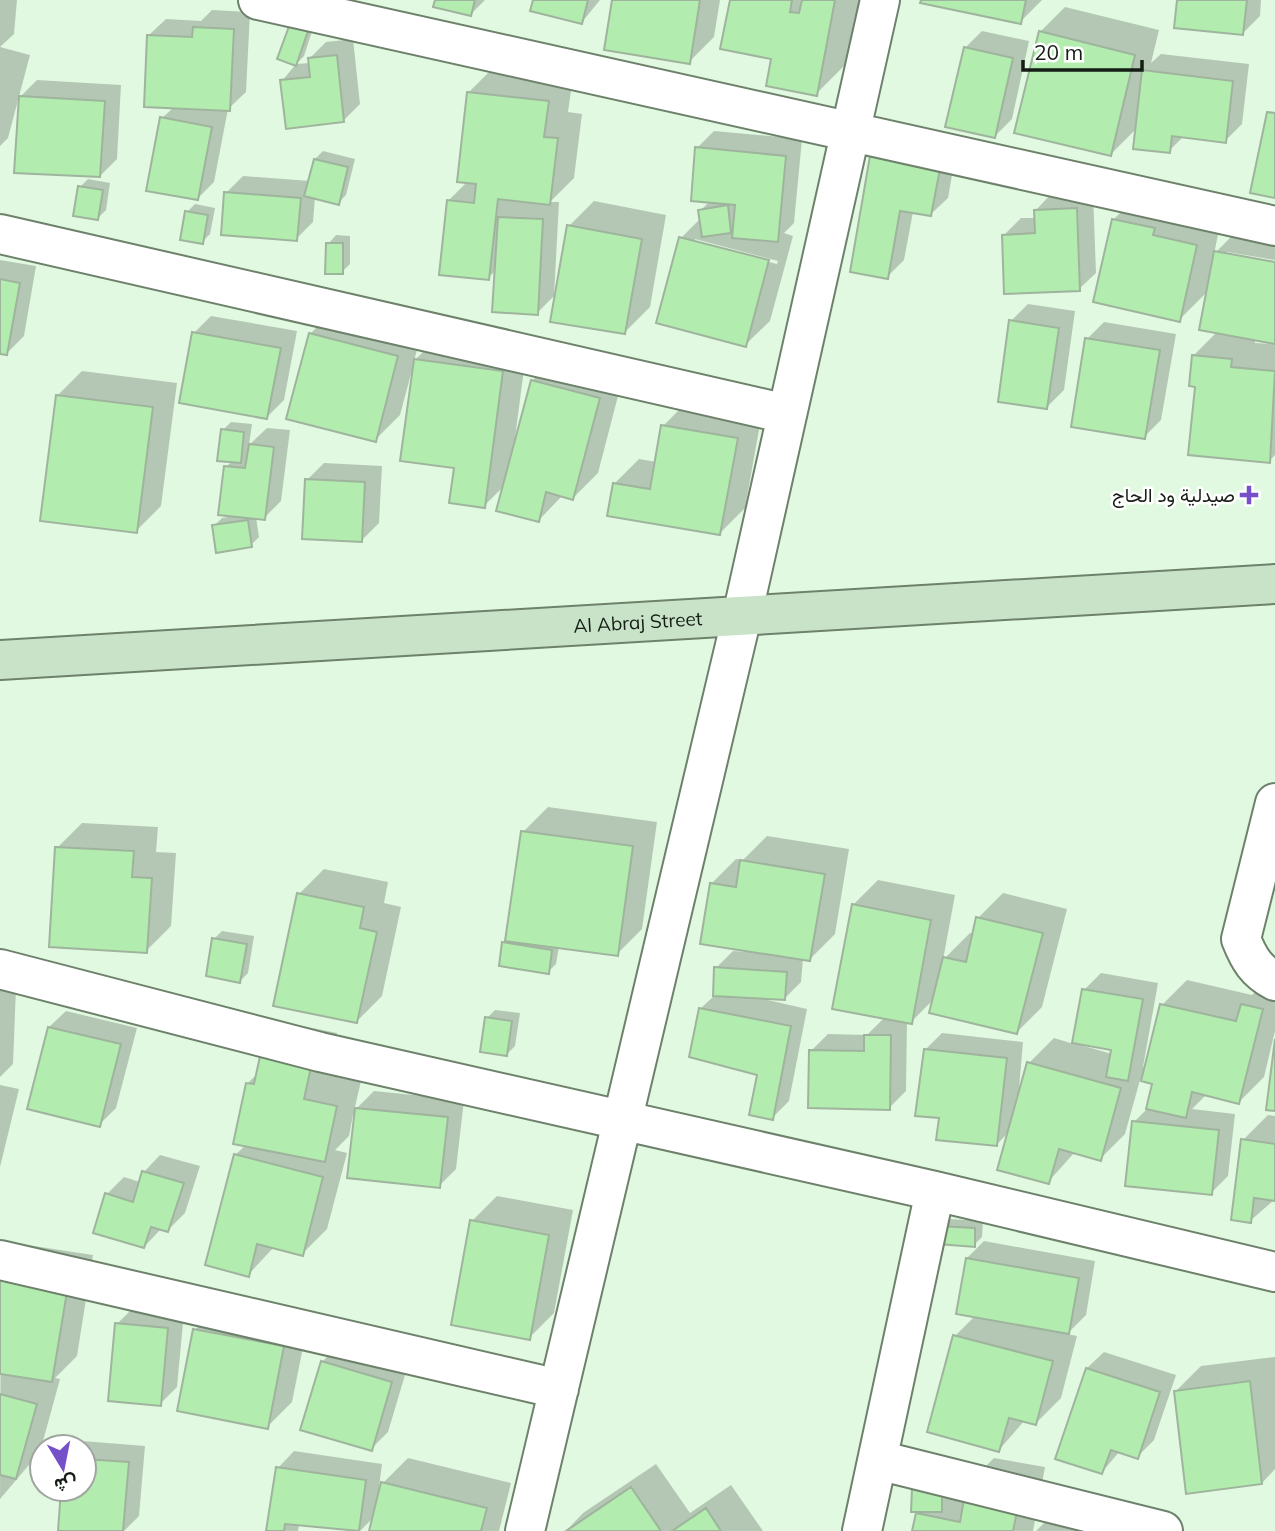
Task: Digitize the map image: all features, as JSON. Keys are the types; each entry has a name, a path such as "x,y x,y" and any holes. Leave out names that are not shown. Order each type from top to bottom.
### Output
{"street":[{"path":"258,0 1275,226"},
{"path":"525,1531 742,617 880,0"},
{"path":"0,234 787,414"},
{"name":"Al Abraj Street","path":"0,660 1275,584"},
{"path":"1275,803 1241,939 1260,973 1275,981"},
{"path":"0,969 320,1052 935,1191 1275,1272"},
{"path":"862,1531 935,1191"},
{"path":"0,1260 559,1389"},
{"path":"878,1460 1163,1531"}],"building":[{"path":"435,0 475,0 471,16 433,7"},
{"path":"533,0 588,0 582,24 530,11"},
{"path":"612,0 700,0 690,64 604,50"},
{"path":"730,0 792,0 790,12 799,13 802,0 835,0 817,96 766,86 771,59 720,49"},
{"path":"921,0 1026,0 1021,24 920,3"},
{"path":"1177,0 1247,0 1243,35 1174,28"},
{"path":"291,21 309,28 296,66 277,59"},
{"path":"193,27 234,29 230,111 144,107 147,35 192,37"},
{"path":"1039,31 1135,55 1111,156 1014,133"},
{"path":"964,47 1013,58 995,138 945,127"},
{"path":"337,55 344,122 286,129 280,80 310,77 308,58"},
{"path":"1142,70 1233,81 1226,143 1172,136 1170,153 1133,149"},
{"path":"467,92 549,101 544,137 558,138 550,205 498,199 489,280 439,275 447,200 474,203 476,184 457,182"},
{"path":"19,96 105,101 100,177 14,173"},
{"path":"1267,112 1275,113 1275,198 1250,193"},
{"path":"160,117 212,127 198,200 146,191"},
{"path":"695,147 786,156 778,242 732,238 735,205 691,201"},
{"path":"870,156 940,169 931,216 900,211 888,279 850,272"},
{"path":"314,159 348,167 339,205 304,196"},
{"path":"78,186 103,190 98,220 73,216"},
{"path":"224,192 301,198 297,241 221,235"},
{"path":"728,205 731,233 702,237 698,210"},
{"path":"1077,208 1080,291 1004,294 1002,235 1035,233 1034,210"},
{"path":"185,211 208,215 203,244 180,240"},
{"path":"498,217 543,219 538,315 492,312"},
{"path":"1112,219 1155,228 1153,235 1197,245 1180,322 1093,302"},
{"path":"567,225 642,239 625,334 550,322"},
{"path":"679,237 769,260 746,347 656,323"},
{"path":"326,243 343,243 343,274 325,274"},
{"path":"1214,251 1275,262 1275,344 1199,330"},
{"path":"0,279 20,283 7,355 0,354"},
{"path":"1009,320 1059,328 1047,409 998,402"},
{"path":"192,332 281,348 267,419 179,403"},
{"path":"309,333 398,356 376,442 286,419"},
{"path":"1085,338 1160,350 1145,439 1071,427"},
{"path":"1192,355 1232,359 1231,367 1275,371 1270,463 1188,455 1195,387 1189,386"},
{"path":"414,359 503,371 485,508 449,503 454,468 400,461"},
{"path":"531,380 600,398 573,500 546,492 539,522 496,511"},
{"path":"56,395 153,407 137,533 40,521"},
{"path":"661,425 738,438 720,535 607,516 613,483 650,489"},
{"path":"221,429 244,432 241,463 217,461"},
{"path":"249,444 274,447 265,520 218,515 224,466 245,468"},
{"path":"305,479 365,482 362,542 302,539"},
{"path":"248,520 252,547 216,553 212,525"},
{"path":"521,831 633,846 618,956 505,941"},
{"path":"55,847 134,851 132,877 152,878 147,953 49,947"},
{"path":"740,860 825,874 810,961 700,944 710,883 736,887"},
{"path":"297,893 364,907 360,928 377,932 357,1023 273,1006"},
{"path":"852,904 931,920 912,1024 832,1009"},
{"path":"976,917 1043,933 1017,1034 929,1013 943,957 966,962"},
{"path":"212,938 247,944 240,983 206,976"},
{"path":"502,942 552,950 549,974 499,966"},
{"path":"714,967 787,972 785,1000 713,996"},
{"path":"1082,989 1143,999 1128,1081 1106,1077 1111,1050 1072,1043"},
{"path":"1160,1004 1236,1021 1241,1004 1263,1009 1239,1104 1192,1092 1186,1118 1146,1109 1152,1084 1141,1081"},
{"path":"699,1008 791,1026 773,1120 749,1115 757,1075 689,1057"},
{"path":"485,1017 512,1021 507,1056 480,1052"},
{"path":"48,1027 121,1044 100,1127 27,1109"},
{"path":"864,1035 891,1035 890,1110 808,1108 809,1050 864,1051"},
{"path":"1275,1039 1275,1111 1266,1110"},
{"path":"262,1047 313,1058 304,1099 337,1106 325,1162 233,1144 246,1083 254,1084"},
{"path":"924,1049 1007,1058 997,1146 936,1140 939,1118 915,1116"},
{"path":"1027,1062 1121,1088 1101,1161 1059,1149 1049,1184 997,1170"},
{"path":"355,1108 448,1117 440,1188 347,1178"},
{"path":"1132,1121 1219,1130 1212,1195 1125,1186"},
{"path":"1241,1139 1275,1144 1275,1201 1254,1198 1251,1223 1231,1220"},
{"path":"234,1154 323,1177 303,1256 257,1244 249,1277 205,1265"},
{"path":"142,1171 184,1183 168,1232 151,1227 144,1248 93,1233 105,1193 133,1202"},
{"path":"470,1220 549,1235 530,1340 451,1325"},
{"path":"939,1226 975,1228 975,1247 938,1244"},
{"path":"966,1258 1079,1278 1069,1334 956,1314"},
{"path":"0,1269 69,1280 52,1382 0,1374"},
{"path":"115,1323 168,1328 161,1406 108,1401"},
{"path":"193,1329 284,1346 268,1429 177,1411"},
{"path":"953,1335 1053,1361 1036,1425 1009,1418 999,1452 927,1432"},
{"path":"321,1361 392,1382 372,1451 300,1430"},
{"path":"1086,1368 1160,1392 1138,1459 1111,1450 1102,1474 1055,1459"},
{"path":"1250,1381 1262,1484 1186,1494 1174,1391"},
{"path":"0,1394 37,1404 16,1479 0,1475"},
{"path":"98,1460 129,1462 123,1531 58,1531 60,1503 98,1503"},
{"path":"276,1467 366,1480 359,1531 285,1524 284,1531 266,1531"},
{"path":"381,1482 487,1508 481,1531 369,1531"},
{"path":"967,1482 1021,1492 1013,1531 912,1531 916,1513 960,1522"},
{"path":"631,1487 661,1531 566,1531"},
{"path":"912,1488 942,1489 942,1512 911,1512"},
{"path":"706,1508 721,1531 672,1531"}],"place":[{"name":"صيدلية ود الحاج","path":"1249,495"}]}
